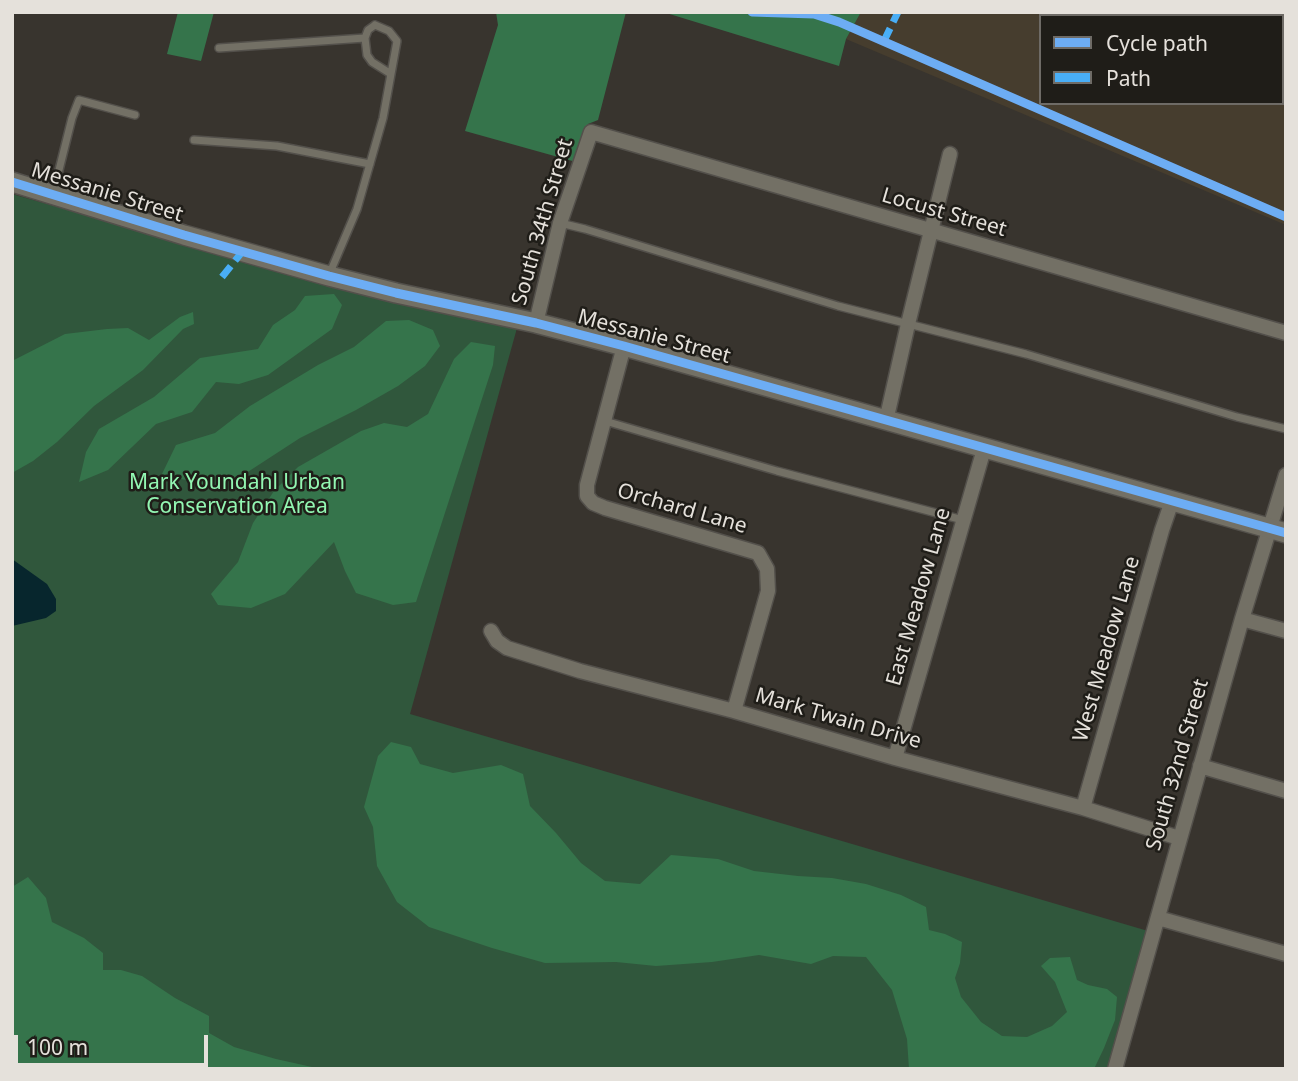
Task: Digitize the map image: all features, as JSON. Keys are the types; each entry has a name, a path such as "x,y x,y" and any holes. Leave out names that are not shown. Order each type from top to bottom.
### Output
{"street":[{"name":"South 34th Street","path":"536,323 561,223 591,132"},
{"name":"Locust Street","path":"591,132 1286,333"},
{"path":"886,421 950,154"},
{"name":"Messanie Street","path":"12,182 329,276 624,346 1278,530"},
{"name":"Orchard Lane","path":"624,346 587,485 587,496 593,503 605,508 758,553 767,569 768,591 734,711"},
{"name":"East Meadow Lane","path":"895,758 984,449"},
{"name":"South 32nd Street","path":"1115,1069 1242,619 1278,530 1286,475"},
{"name":"West Meadow Lane","path":"1083,808 1172,501"},
{"path":"1242,619 1286,631"},
{"name":"Mark Twain Drive","path":"491,631 497,641 507,648 580,670 1083,808 1179,838"},
{"path":"1200,766 1286,791"},
{"path":"1158,918 1286,954"}],"lane":[{"path":"329,276 357,209 383,118 391,74 397,41 389,31 375,25 368,30 365,38 367,55 372,62 391,74"},
{"path":"219,48 365,38"},
{"path":"53,194 79,100 135,115"},
{"path":"194,139 277,146 370,164"},
{"path":"561,223 838,306 1026,354 1286,429"},
{"path":"605,421 776,471 964,520"}],"shaded area":[{"path":"861,12 1286,12 1286,225 846,39"}],"green space":[{"path":"178,12 214,12 201,61 167,54"},
{"path":"496,12 626,12 598,120 588,124 576,162 465,131 498,25"},
{"path":"663,12 861,12 846,39 839,66"},
{"name":"Mark Youndahl Urban Conservation Area","path":"12,194 334,286 517,328 410,714 1148,931 1109,1069 12,1069"},
{"path":"334,294 342,305 332,329 268,375 239,384 216,382 192,412 156,424 108,470 79,482 86,452 99,429 154,397 200,358 258,349 273,325 295,310 305,296"},
{"path":"193,312 194,324 183,329 143,370 94,406 33,461 12,473 12,361 65,334 128,328 149,340 180,317"},
{"path":"409,320 433,330 440,346 425,366 398,386 300,438 240,477 213,487 162,474 176,445 215,433 250,406 318,365 354,347 386,321"},
{"path":"471,342 495,346 493,365 416,602 393,605 356,593 334,542 285,594 251,608 218,605 211,594 238,562 253,523 274,491 298,467 361,431 384,423 407,427 428,414 454,359"},
{"path":"391,742 411,747 420,764 453,773 501,765 523,774 530,806 581,863 605,881 640,884 671,855 718,859 754,871 866,884 901,895 926,907 929,930 962,942 955,978 961,997 981,1022 1002,1036 1027,1037 1052,1026 1067,1012 1055,982 1041,966 1050,958 1070,957 1077,980 1107,989 1117,997 1115,1020 1104,1048 1094,1069 909,1069 907,1039 892,990 866,957 833,956 811,964 759,955 656,966 616,962 545,963 429,927 397,902 377,866 373,827 364,807 378,756"},
{"path":"28,877 46,898 52,922 84,938 103,953 103,970 121,970 142,976 209,1016 209,1033 234,1047 321,1069 12,1069 12,887"}],"water":[{"path":"12,559 47,584 56,599 56,611 46,618 12,626"}],"marked path":[{"path":"884,41 898,12"},
{"path":"222,277 242,252"}],"cycle path":[{"path":"752,12 814,14 839,22 1286,217"},
{"path":"12,182 329,276 624,346 1286,533"}]}
